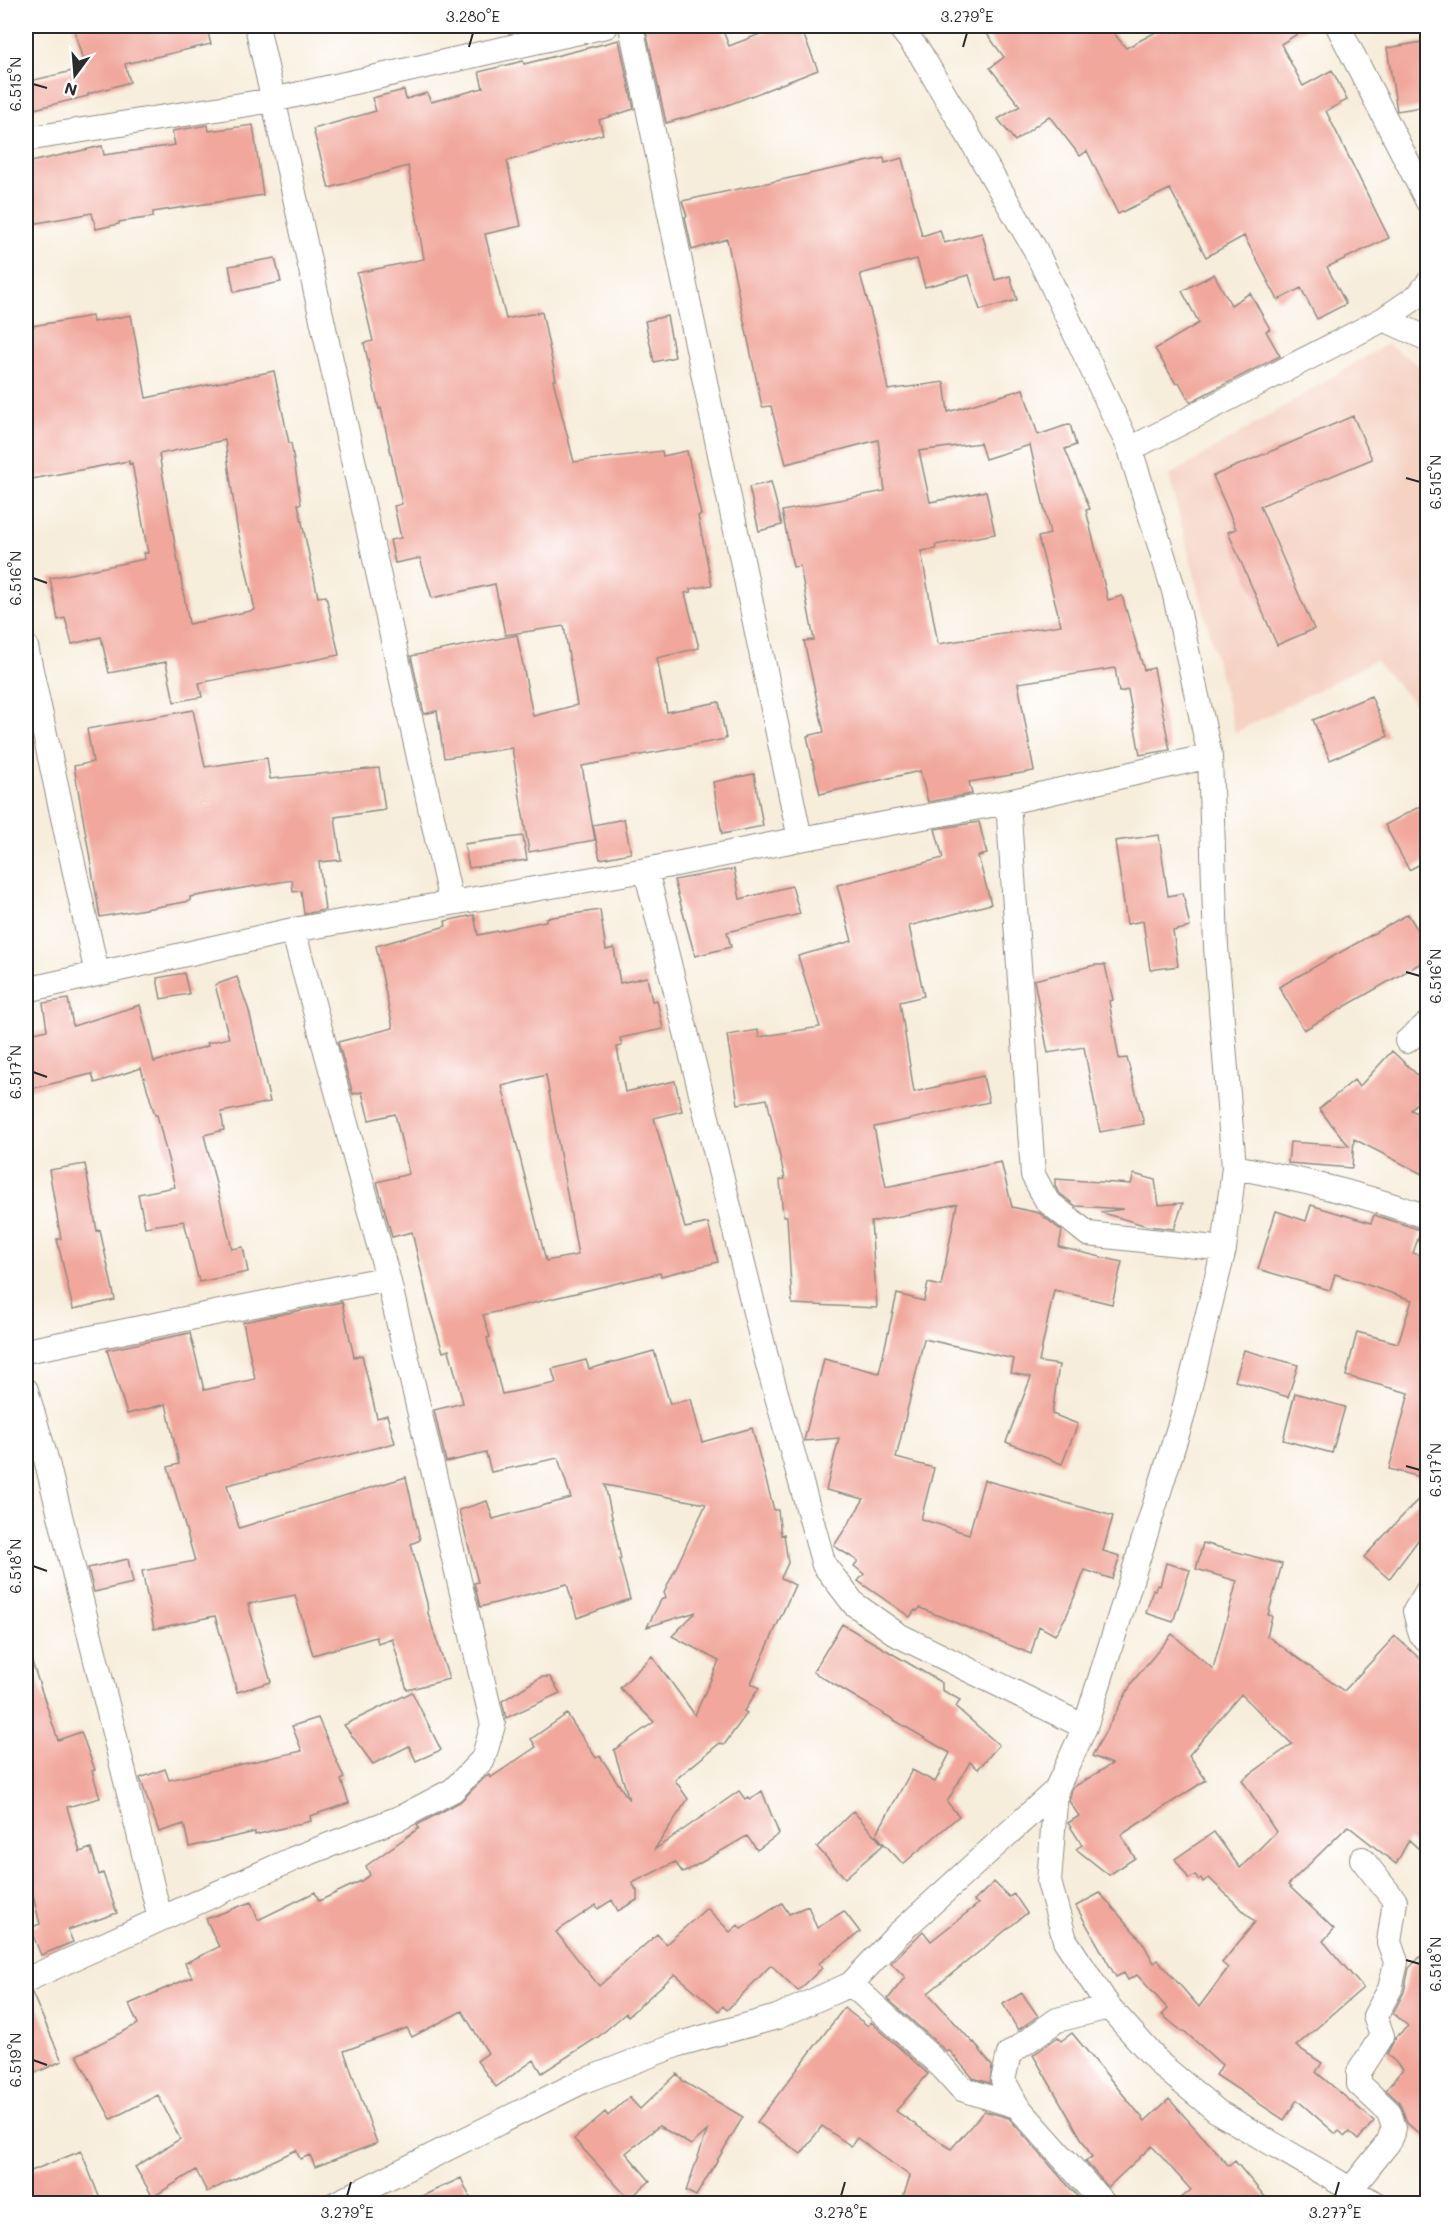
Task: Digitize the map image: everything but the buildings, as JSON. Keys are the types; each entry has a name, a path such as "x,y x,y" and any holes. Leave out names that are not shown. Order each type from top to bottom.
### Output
{"street":[{"path":"257,26 451,902"},
{"path":"26,139 273,100 606,26"},
{"path":"631,26 800,839"},
{"path":"899,26 920,53 1035,249 1130,449 1174,591 1210,756 1216,947 1234,1167 1224,1249 1182,1418 1085,1727 1056,1790 1049,1882 1065,1940 1109,2007 1161,2065 1218,2112 1376,2204"},
{"path":"1338,26 1428,202"},
{"path":"1130,449 1384,319 1419,295 1428,283"},
{"path":"1384,319 1428,339"},
{"path":"26,647 97,974"},
{"path":"26,990 293,930 646,870 800,839 1008,802 1210,756"},
{"path":"1008,802 1033,1175 1047,1201 1088,1234 1224,1249"},
{"path":"646,870 767,1362 824,1565 854,1604 898,1635 1085,1727"},
{"path":"26,1980 293,1859 402,1817 453,1790 483,1759 492,1725 387,1278 293,930"},
{"path":"1407,1041 1428,1023"},
{"path":"1234,1167 1291,1177 1353,1192 1428,1217"},
{"path":"26,1351 387,1278"},
{"path":"26,1390 46,1460 160,1918"},
{"path":"1428,1590 1415,1611 1421,1635 1428,1641"},
{"path":"335,2204 581,2082 679,2044 777,2017 851,1984 898,1934 1056,1790"},
{"path":"1351,2189 1388,2143 1394,2128 1389,2112 1359,2084 1359,2072 1382,2036 1375,2016 1390,1989 1396,1962 1389,1942 1395,1901 1362,1859"},
{"path":"851,1984 943,2068 962,2089 1017,2106"},
{"path":"1104,2204 1017,2106 1003,2080 1009,2054 1057,2020 1109,2007"}],"shaded area":[{"path":"1387,344 1427,371 1427,718 1375,660 1235,733 1169,476"}]}
